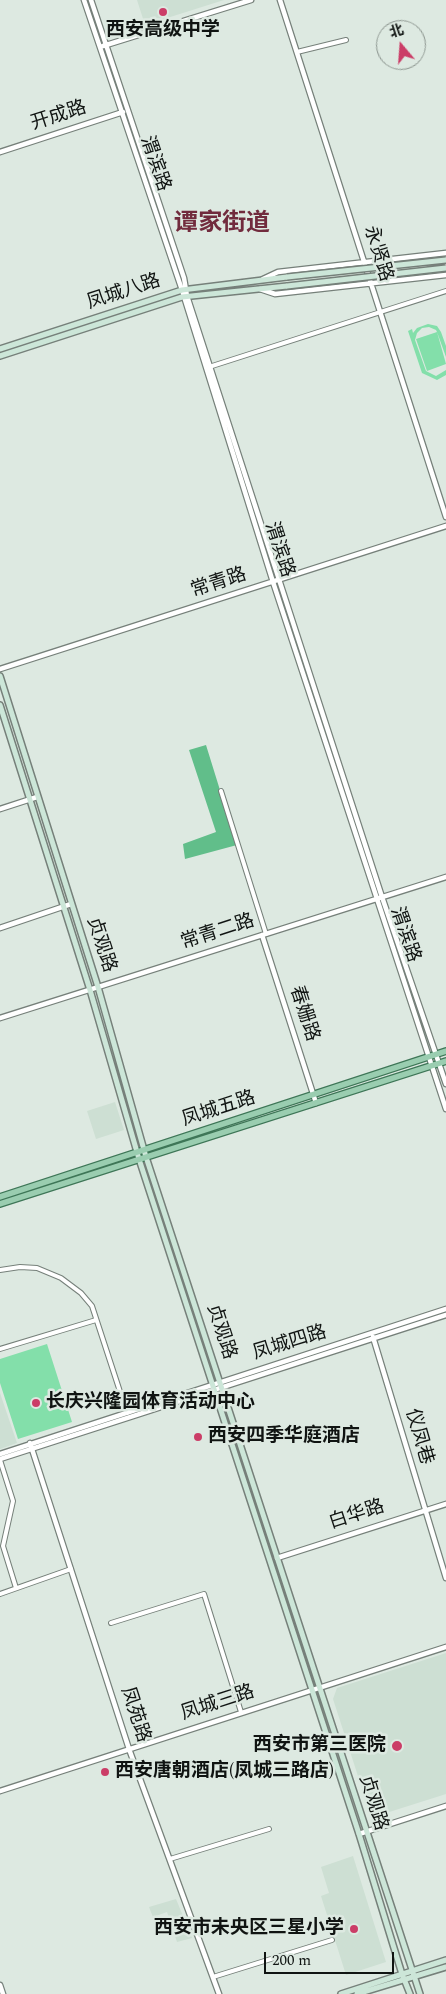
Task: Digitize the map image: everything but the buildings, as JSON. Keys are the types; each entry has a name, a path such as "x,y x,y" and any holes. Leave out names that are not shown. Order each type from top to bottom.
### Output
{"main road":[{"name":"凤城八路","path":"0,349 184,293 260,280 446,260"},
{"name":"凤城八路","path":"0,356 184,293 287,286 446,268"},
{"name":"贞观路","path":"0,676 98,987 146,1157 319,1688 403,1976 410,1994"},
{"name":"贞观路","path":"0,705 90,990 139,1159 214,1390 312,1690 420,1994"},
{"name":"凤城五路","path":"0,1198 446,1051"},
{"name":"凤城五路","path":"0,1204 443,1062"},
{"path":"340,1994 413,1973 446,1960"},
{"path":"413,1973 446,1967"},
{"path":"356,1994 403,1976"}],"street":[{"name":"渭滨路","path":"84,0 120,113 184,293"},
{"name":"渭滨路","path":"91,0 208,368 382,897 436,1054 443,1062 446,1084"},
{"path":"99,47 252,0"},
{"name":"永贤路","path":"280,0 446,517"},
{"path":"297,52 346,40"},
{"name":"开成路","path":"0,152 127,111"},
{"name":"凤城八路","path":"260,280 278,272 446,253"},
{"name":"凤城八路","path":"259,288 275,294 446,275"},
{"path":"208,368 446,291"},
{"name":"渭滨路","path":"208,368 273,582 446,1109"},
{"name":"常青路","path":"0,669 446,526"},
{"path":"222,792 264,934"},
{"path":"0,810 37,797"},
{"name":"常青二路","path":"0,1018 446,877"},
{"path":"0,928 71,904"},
{"name":"春姗路","path":"264,934 316,1103"},
{"path":"0,1270 20,1267 37,1268 61,1278 81,1293 92,1306 126,1413"},
{"name":"凤城四路","path":"0,1454 222,1388 446,1309"},
{"name":"凤城四路","path":"0,1460 31,1446 212,1383 446,1315"},
{"path":"0,1349 96,1320"},
{"name":"仪凤巷","path":"373,1336 446,1578"},
{"name":"凤苑路","path":"31,1446 129,1749 219,1994"},
{"path":"0,1460 13,1501 3,1546 16,1588"},
{"name":"白华路","path":"276,1558 446,1504"},
{"path":"0,1594 70,1569"},
{"path":"111,1623 204,1594 241,1712"},
{"name":"凤城三路","path":"0,1791 446,1646"},
{"path":"362,1833 446,1806"},
{"path":"170,1859 269,1829"},
{"path":"213,1977 332,1940"},
{"path":"0,1986 3,1994"}],"shaded area":[{"name":"西安高级中学","path":"137,0 224,0 145,25"},
{"path":"115,1102 124,1130 96,1139 87,1111"},
{"path":"0,1393 17,1443 0,1449"},
{"name":"西安市第三医院","path":"446,1653 446,1794 383,1814 368,1807 333,1699 337,1688"},
{"name":"西安市未央区三星小学","path":"353,1856 386,1962 346,1975 321,1896 329,1893 321,1867"},
{"path":"176,1899 192,1938 177,1942 167,1912 153,1917 149,1907"}],"green space":[{"path":"428,324 437,326 441,332 446,346 446,357 436,330 429,327 422,328 417,333 415,340 426,371 436,376 446,370 446,375 437,380 422,373 408,331 412,329 413,333 417,328"},
{"path":"437,332 446,364 427,371 416,339"},
{"path":"206,745 237,845 185,859 183,844 216,832 189,750"},
{"name":"长庆兴隆园体育活动中心","path":"47,1344 72,1422 18,1439 0,1383 0,1359"}],"place":[{"name":"西安高级中学","path":"163,12"},
{"name":"长庆兴隆园体育活动中心","path":"36,1403"},
{"name":"西安四季华庭酒店","path":"198,1437"},
{"name":"西安市第三医院","path":"397,1746"},
{"name":"西安唐朝酒店(凤城三路店)","path":"105,1772"},
{"name":"西安市未央区三星小学","path":"354,1929"}],"district":[{"name":"谭家街道","path":"222,225"}]}
